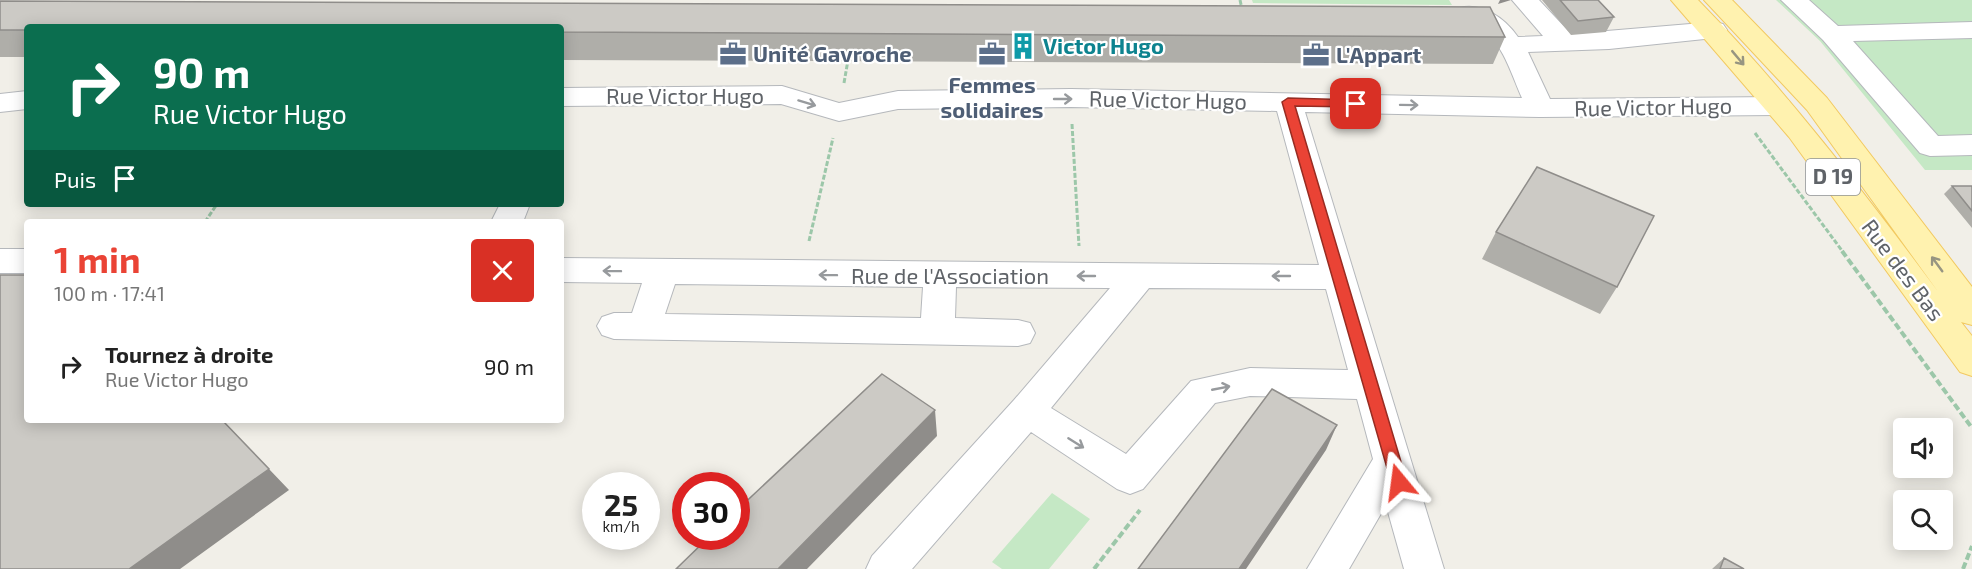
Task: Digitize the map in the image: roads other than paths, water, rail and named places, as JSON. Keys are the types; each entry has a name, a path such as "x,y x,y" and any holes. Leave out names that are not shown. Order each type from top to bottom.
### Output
{"main road":[{"name":"Rue des Bas","path":"1684,0 1714,30 1779,106 1972,362"},
{"name":"Rue des Bas","path":"1717,0 1830,120 1972,312"},
{"path":"1779,106 1806,92"},
{"path":"1779,106 1830,120"}],"street":[{"path":"1525,0 1565,44"},
{"path":"1794,0 1832,34 1930,146 1972,145"},
{"path":"1448,13 1481,16 1506,38 1539,108"},
{"path":"1510,45 1565,44 1714,30"},
{"path":"1832,34 1972,30"},
{"name":"Rue Victor Hugo","path":"564,100 782,95 839,112 898,99 1071,98 1539,108 1779,106"},
{"path":"0,103 24,100"},
{"path":"1288,102 1424,569"},
{"path":"0,261 24,261"},
{"name":"Rue de l'Association","path":"564,270 802,274 1340,277"},
{"path":"662,272 629,327 1018,333"},
{"path":"937,332 940,275"},
{"path":"886,569 1027,411 1140,276"},
{"path":"1027,411 1131,477 1204,391 1250,382 1372,385"},
{"path":"1327,569 1392,461"}],"place":[{"name":"Victor Hugo","path":"1023,46"},
{"name":"Unité Gavroche","path":"733,54"},
{"name":"Femmes solidaires","path":"992,54"},
{"name":"L'Appart","path":"1316,55"}]}
